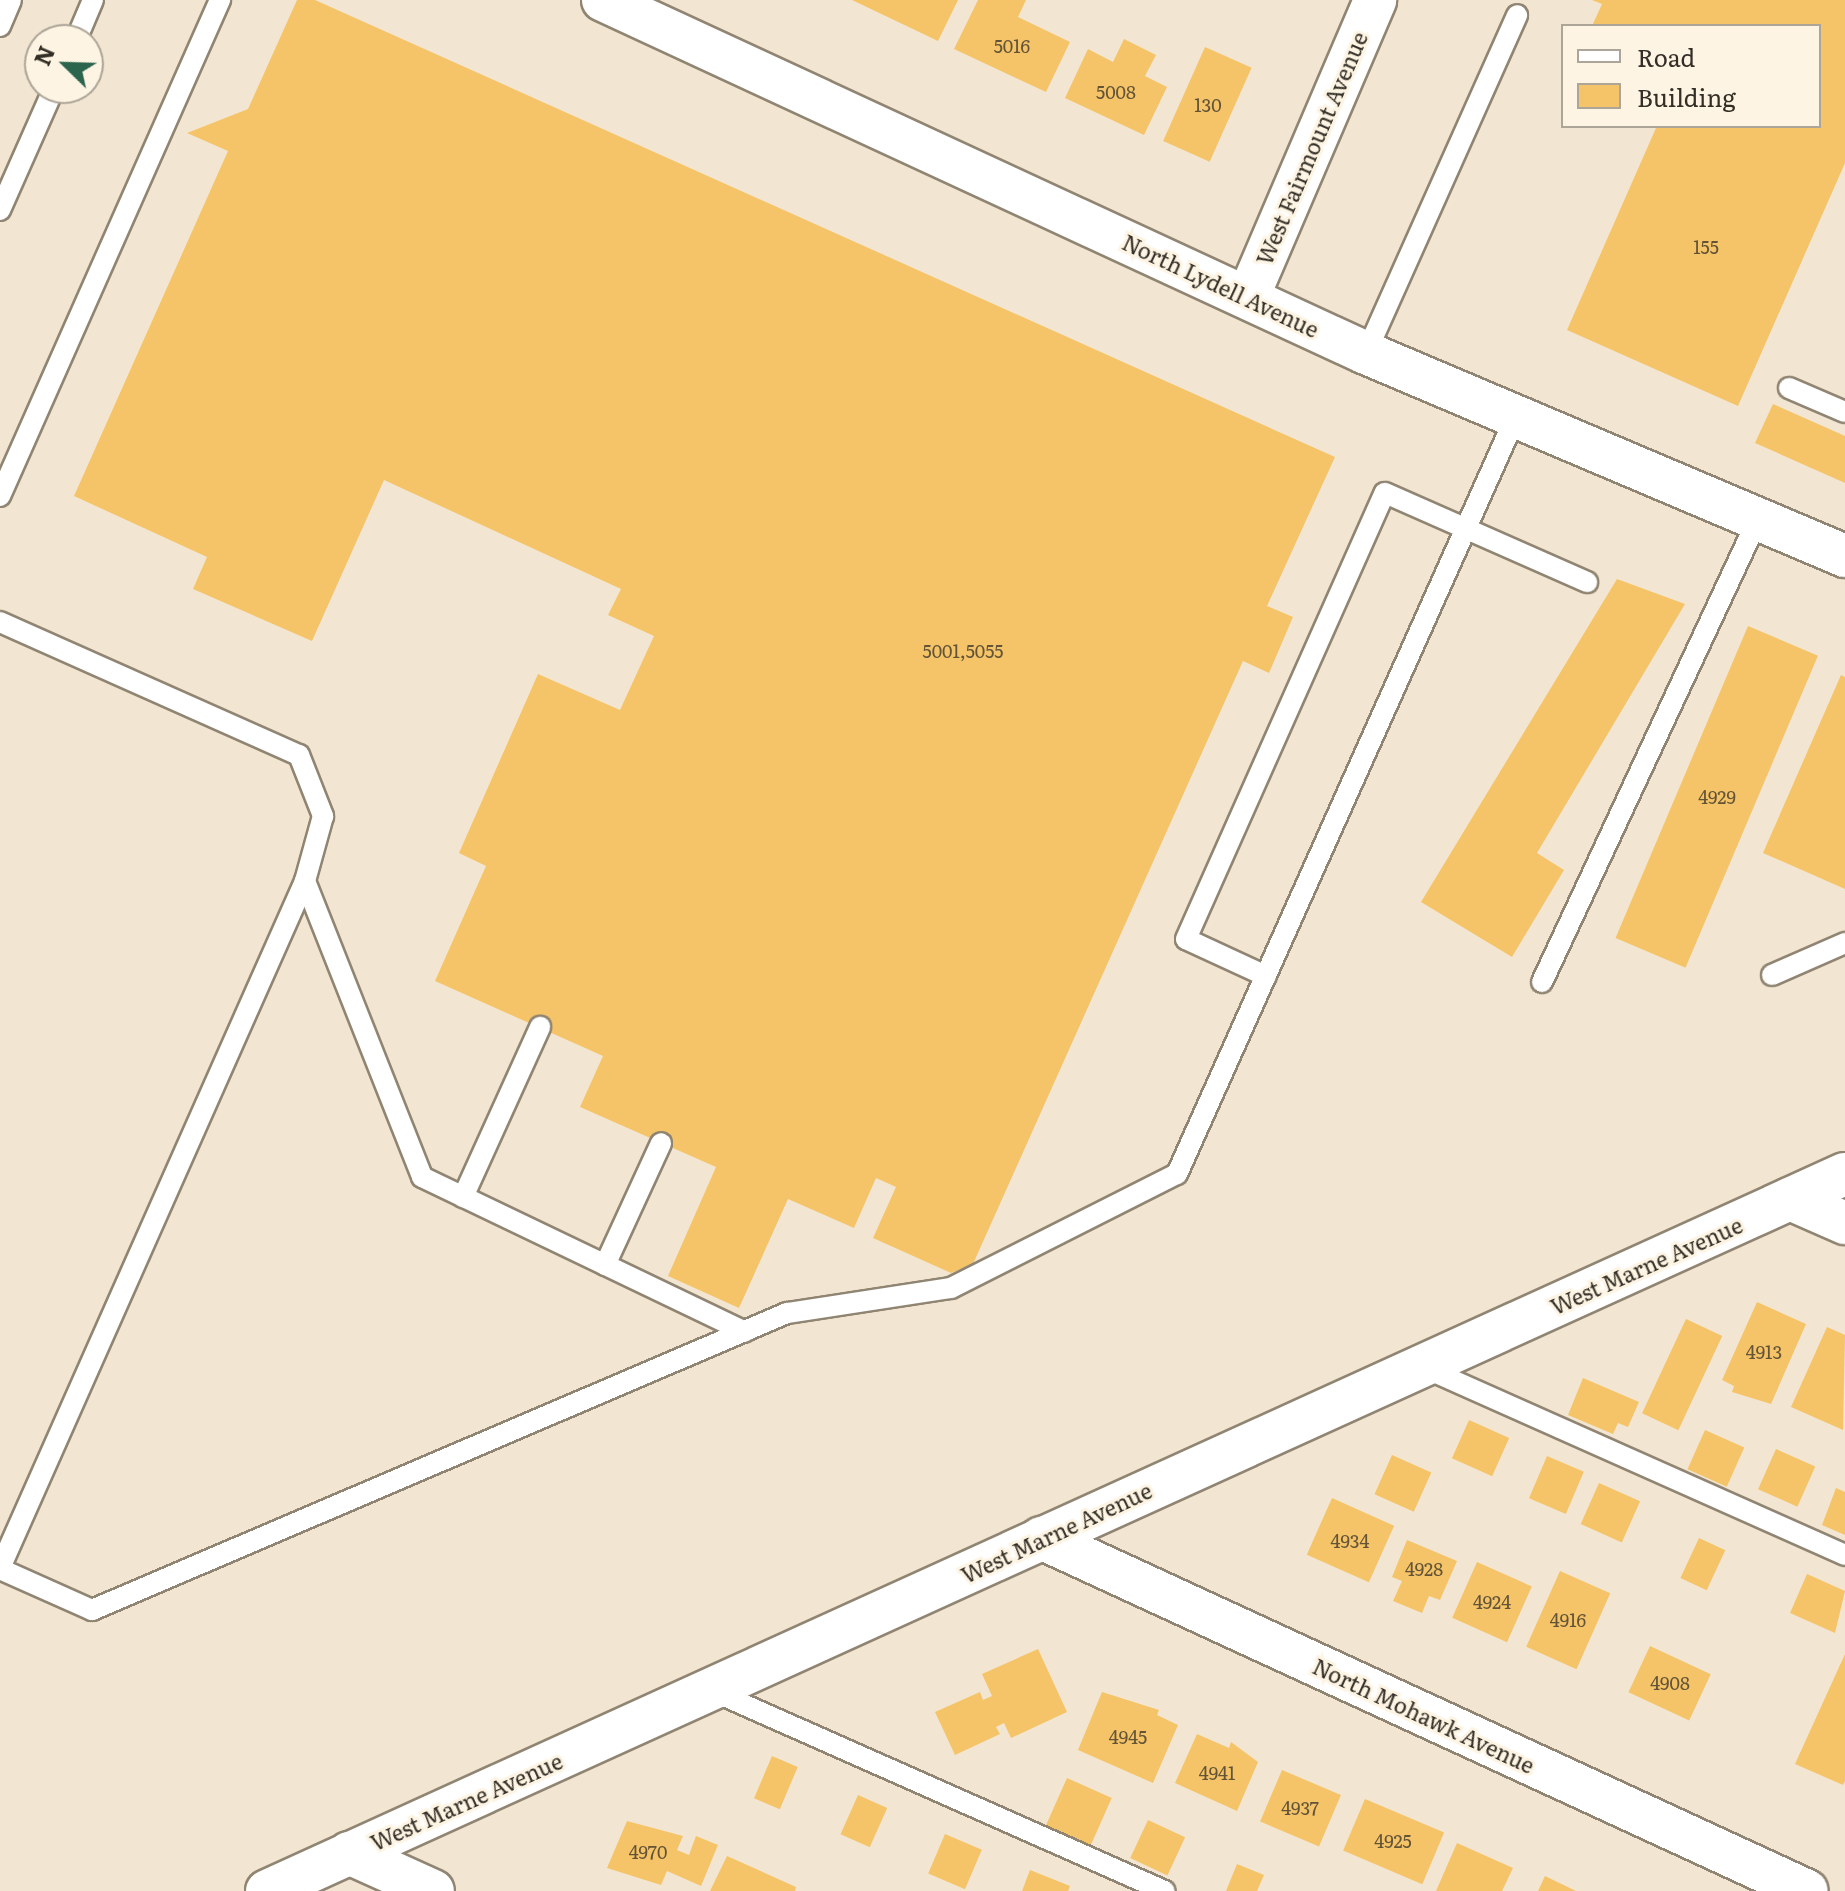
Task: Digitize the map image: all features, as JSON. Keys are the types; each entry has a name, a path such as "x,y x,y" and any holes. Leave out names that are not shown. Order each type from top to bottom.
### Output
{"street":[{"name":"North Lydell Avenue","path":"603,0 1366,353 1845,556"},
{"name":"West Fairmount Avenue","path":"1248,297 1375,0"},
{"name":"West Marne Avenue","path":"267,1891 713,1691 1041,1538 1845,1174"},
{"path":"1790,1199 1845,1223"},
{"name":"North Mohawk Avenue","path":"1041,1538 1784,1886"},
{"path":"349,1853 433,1891"}],"lane":[{"path":"0,26 11,0"},
{"path":"83,24 93,0"},
{"path":"0,496 220,0"},
{"path":"1366,353 1517,15"},
{"path":"0,210 47,104"},
{"path":"1789,388 1845,412"},
{"path":"0,622 299,755 323,816 305,881 0,1569 92,1610 787,1313 951,1288 1177,1174 1516,416"},
{"path":"1266,976 1186,939 1385,493 1587,582"},
{"path":"1542,982 1758,519"},
{"path":"305,881 422,1177 745,1332"},
{"path":"1772,975 1845,943"},
{"path":"463,1197 540,1027"},
{"path":"605,1265 661,1143"},
{"path":"1421,1366 1845,1555"},
{"path":"713,1691 1165,1891"}],"building":[{"path":"297,0 315,0 1335,457 1267,606 1293,617 1269,673 1243,661 973,1264 951,1273 873,1238 896,1187 876,1178 854,1228 788,1199 739,1308 668,1276 716,1167 580,1107 603,1056 435,981 486,866 459,853 538,674 620,710 654,636 608,615 621,589 384,480 312,641 193,589 207,557 74,496 228,151 187,133 248,109"},
{"path":"852,0 958,0 938,41"},
{"path":"978,0 1026,0 1018,17 1070,42 1046,92 954,49"},
{"path":"1592,0 1845,0 1845,163 1738,406 1567,330 1656,128 1821,128 1821,24 1593,24 1602,4"},
{"path":"1124,39 1156,55 1145,76 1167,87 1144,135 1065,98 1088,49 1113,62"},
{"path":"1205,47 1252,68 1210,162 1163,141"},
{"path":"1773,404 1845,436 1845,483 1755,443"},
{"path":"1617,579 1685,604 1537,853 1564,870 1512,957 1421,902"},
{"path":"1748,626 1818,656 1686,968 1616,938"},
{"path":"1841,675 1845,677 1845,889 1763,853"},
{"path":"1757,1302 1806,1324 1771,1404 1732,1392 1734,1386 1722,1380"},
{"path":"1686,1319 1722,1336 1678,1430 1642,1413"},
{"path":"1827,1327 1845,1335 1843,1430 1791,1407"},
{"path":"1583,1378 1639,1402 1628,1427 1618,1423 1613,1434 1568,1415"},
{"path":"1469,1420 1509,1438 1492,1476 1452,1458"},
{"path":"1705,1430 1744,1447 1727,1487 1688,1469"},
{"path":"1776,1449 1815,1466 1797,1507 1758,1489"},
{"path":"1392,1455 1431,1472 1414,1512 1375,1494"},
{"path":"1547,1456 1584,1472 1566,1514 1529,1498"},
{"path":"1599,1483 1640,1501 1622,1542 1581,1524"},
{"path":"1836,1488 1845,1492 1845,1535 1822,1525"},
{"path":"1332,1498 1394,1526 1369,1582 1307,1555"},
{"path":"1699,1538 1725,1550 1707,1590 1680,1578"},
{"path":"1407,1540 1457,1561 1440,1600 1429,1596 1422,1613 1393,1601 1402,1581 1392,1577"},
{"path":"1477,1562 1532,1586 1507,1642 1452,1618"},
{"path":"1560,1571 1610,1593 1576,1669 1526,1647"},
{"path":"1807,1574 1845,1591 1835,1633 1790,1613"},
{"path":"1650,1646 1711,1674 1689,1721 1628,1692"},
{"path":"1038,1649 1067,1712 1011,1738 1004,1723 996,1727 1000,1734 955,1755 935,1712 980,1692 983,1700 992,1696 982,1674"},
{"path":"1845,1654 1845,1781 1843,1785 1795,1764"},
{"path":"1102,1692 1159,1710 1157,1715 1178,1725 1153,1783 1078,1750"},
{"path":"1197,1734 1229,1748 1231,1742 1258,1762 1237,1811 1175,1783"},
{"path":"772,1756 798,1767 780,1809 754,1798"},
{"path":"1282,1770 1341,1795 1319,1847 1260,1822"},
{"path":"1067,1778 1112,1798 1091,1845 1046,1826"},
{"path":"858,1795 887,1808 870,1847 841,1834"},
{"path":"1365,1799 1444,1833 1422,1884 1343,1851"},
{"path":"1148,1820 1185,1837 1167,1875 1130,1858"},
{"path":"627,1821 683,1836 677,1850 689,1855 696,1836 718,1845 701,1886 667,1871 661,1885 607,1868"},
{"path":"945,1834 982,1850 965,1889 928,1874"},
{"path":"1457,1843 1513,1868 1502,1891 1436,1891"},
{"path":"727,1856 796,1887 795,1891 710,1891"},
{"path":"1237,1864 1264,1875 1257,1891 1226,1891"},
{"path":"1030,1870 1070,1886 1068,1891 1022,1891"},
{"path":"1545,1876 1576,1891 1538,1891"}]}
